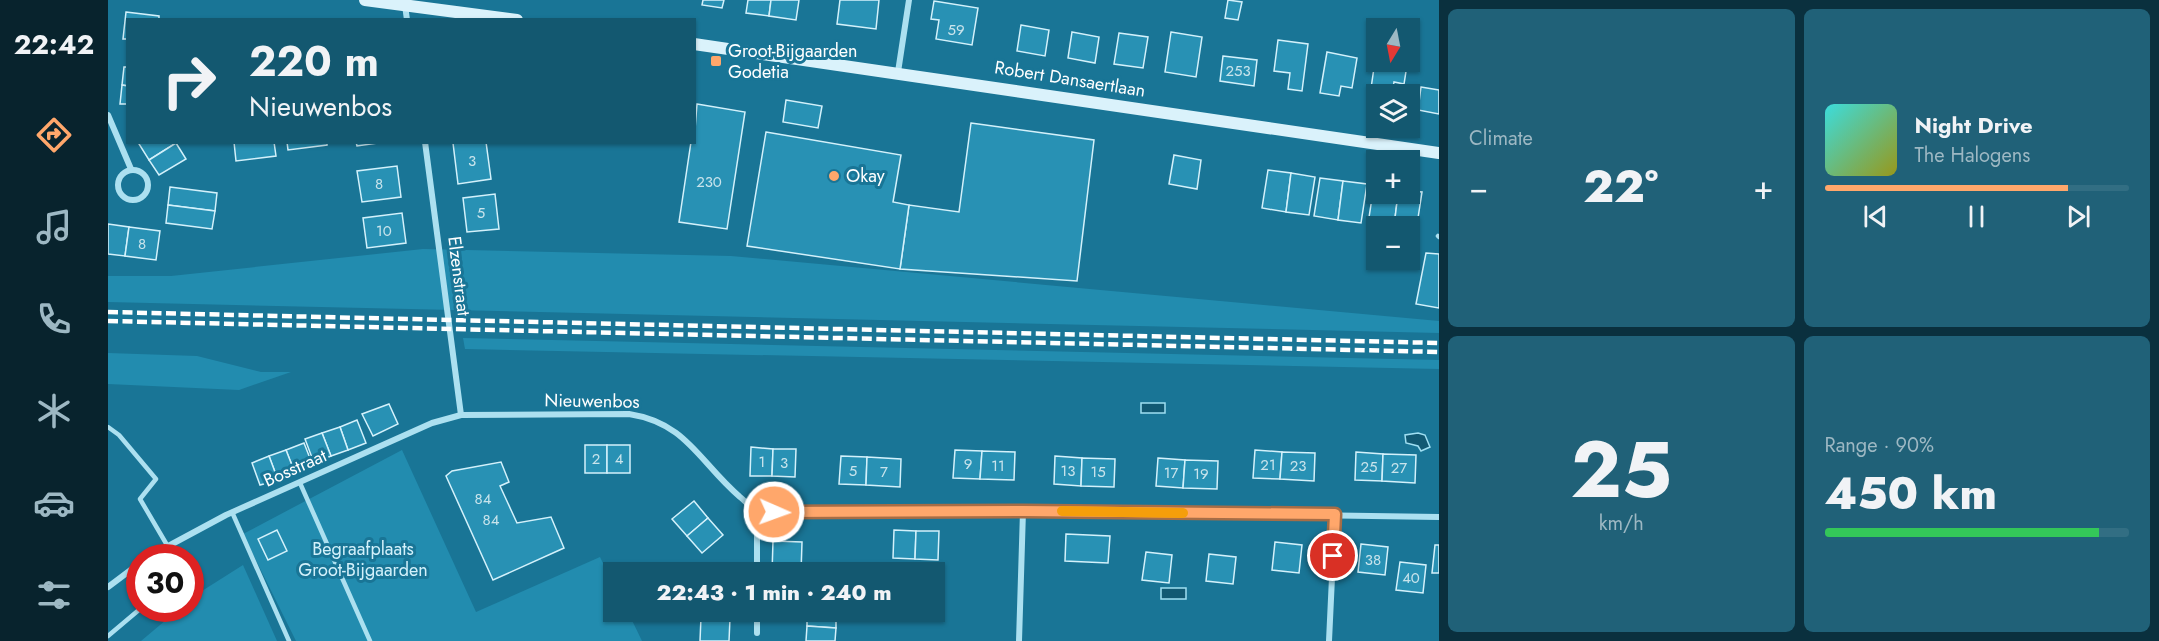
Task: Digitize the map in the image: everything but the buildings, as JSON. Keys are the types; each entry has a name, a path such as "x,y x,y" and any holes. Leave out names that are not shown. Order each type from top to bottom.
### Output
{"street":[{"path":"365,0 405,1 505,18"},
{"path":"898,72 909,0"},
{"path":"405,1 407,18"},
{"name":"Robert Dansaertlaan","path":"696,44 898,72 1439,153"},
{"path":"108,115 131,169"},
{"name":"Elzenstraat","path":"425,144 461,415"},
{"path":"131,169 143,172 148,180 147,194 137,201 124,199 117,189 120,175 131,169"},
{"name":"Nieuwenbos","path":"461,415 629,414 649,417 667,424 685,439 732,489 757,511"},
{"name":"Bosstraat","path":"171,544 232,512 432,423 461,415"},
{"path":"757,562 757,511 790,513 1023,511 1439,517"},
{"path":"1019,641 1023,511"},
{"path":"1329,641 1335,514"},
{"path":"108,587 126,574"},
{"path":"757,622 757,633"}],"lane":[{"path":"108,427 119,435 156,479 140,499 166,544"},
{"path":"300,483 370,641"},
{"path":"232,512 289,641"},
{"path":"108,636 126,621"}],"green space":[{"path":"423,249 731,256 1439,321 1439,333 108,302 108,276 171,276"},
{"path":"463,338 1439,360 1439,369 465,349"},
{"path":"108,353 197,356 261,372 291,372 239,390 108,384"},
{"name":"Begraafplaats Groot-Bijgaarden","path":"402,450 476,612 600,557 603,563 603,622 633,622 642,641 296,641 243,534"},
{"path":"243,565 277,641 141,641 164,622 204,622 204,590"}],"shaded area":[{"path":"1141,403 1165,403 1165,413 1141,413"},
{"path":"1418,433 1425,435 1430,447 1421,451 1418,446 1406,443 1405,435"},
{"path":"1161,588 1186,588 1186,599 1161,599"}],"railway":[{"path":"108,312 1439,343"},
{"path":"108,321 1439,352"}],"slow traffic":[{"path":"1062,511 1183,513"}],"place":[{"name":"Groot-Bijgaarden Godetia","path":"716,61"},
{"name":"Okay","path":"834,176"}],"route":[{"path":"774,512 1023,511 1335,514 1333,556"}]}
